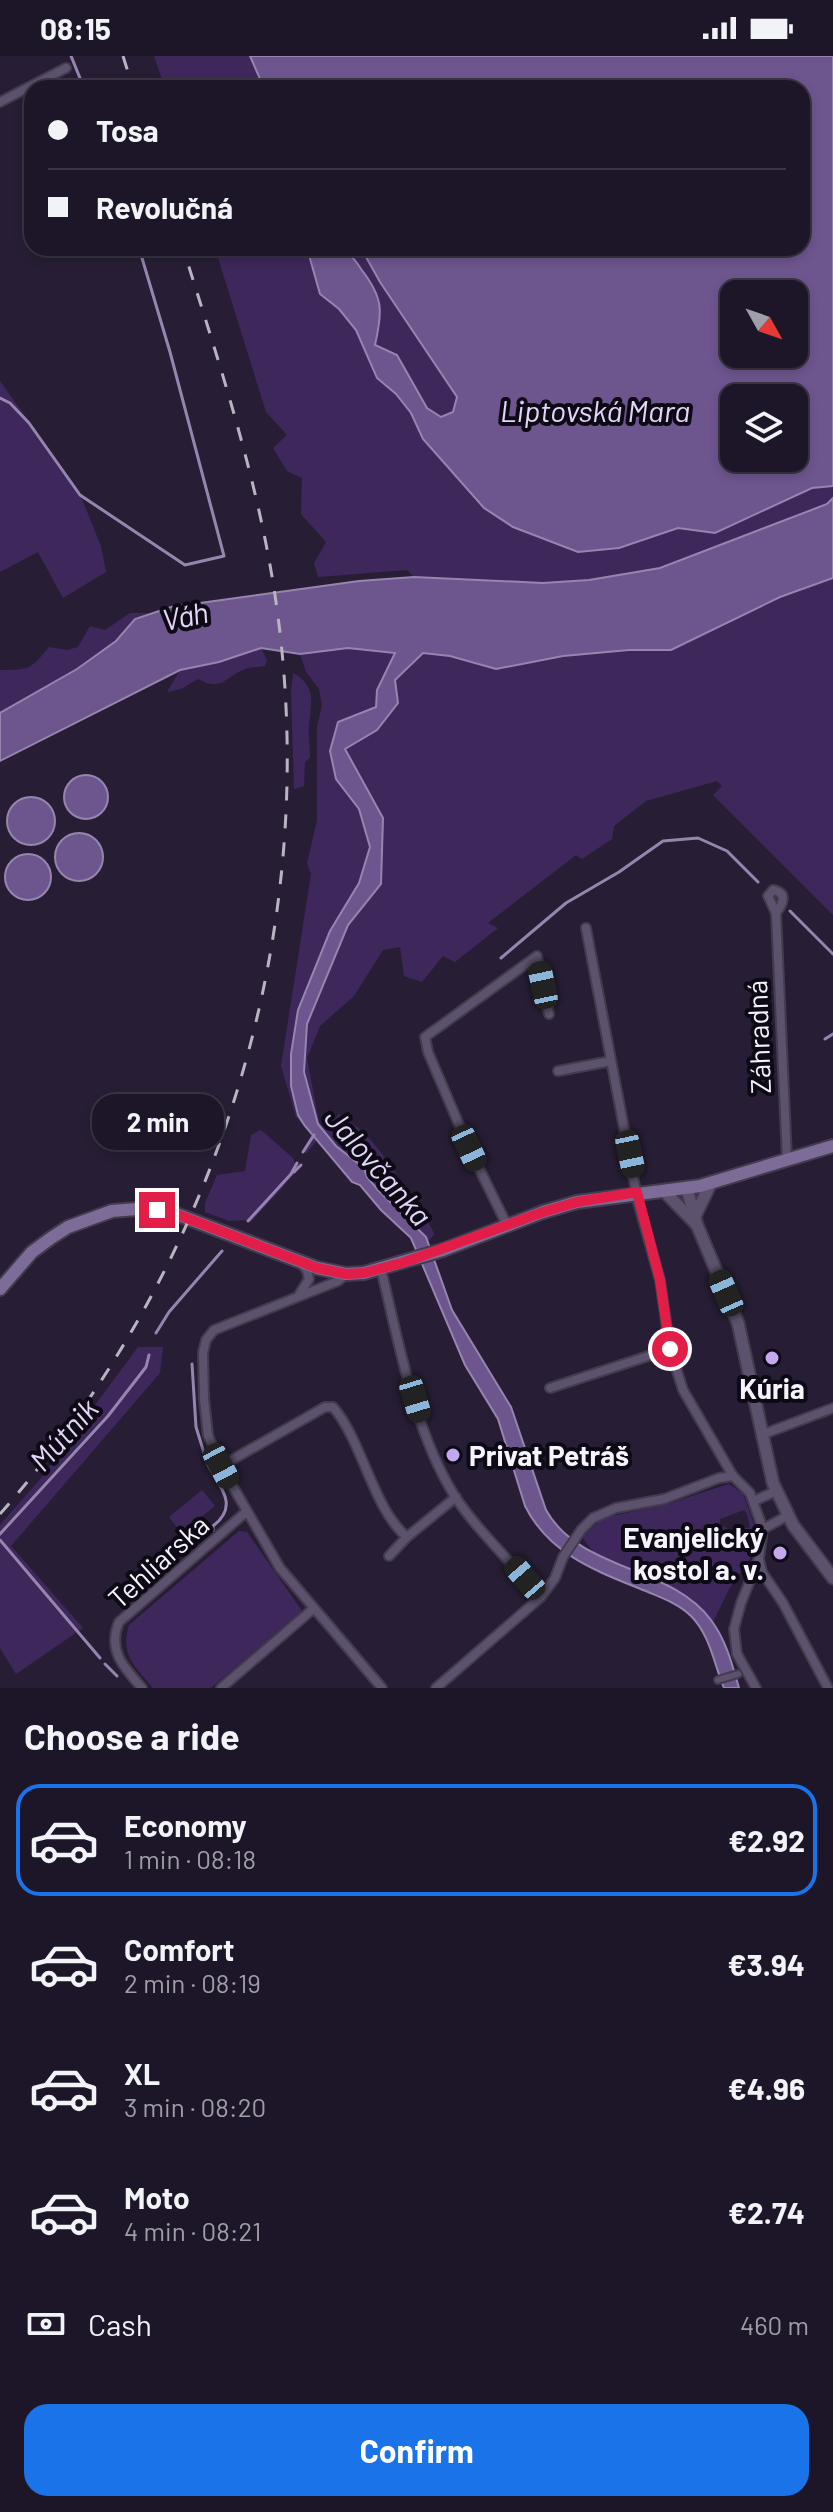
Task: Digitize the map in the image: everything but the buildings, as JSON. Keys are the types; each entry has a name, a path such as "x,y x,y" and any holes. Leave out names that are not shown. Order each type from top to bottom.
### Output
{"main road":[{"path":"0,1289 32,1252 68,1227 97,1215 125,1210 157,1210 176,1214 300,1262 346,1274 381,1269 443,1250 577,1202 637,1192 687,1189 833,1146"}],"street":[{"path":"43,80 66,68"},
{"path":"0,102 24,90"},
{"name":"Záhradná","path":"776,913 787,1159"},
{"path":"586,928 637,1192 660,1280 670,1349 683,1390 733,1476 745,1486 754,1501 763,1529 759,1558 736,1617 733,1641 756,1688"},
{"path":"507,1225 469,1148 428,1052 425,1037 537,956 549,1014"},
{"path":"558,1071 611,1061"},
{"path":"696,1221 711,1183"},
{"path":"687,1189 696,1221 738,1323 776,1491 787,1516 833,1578"},
{"path":"664,1191 696,1221"},
{"path":"298,1297 309,1279 307,1270 300,1262"},
{"path":"381,1269 424,1431 456,1497 541,1597"},
{"path":"346,1274 338,1281 219,1327 204,1346 202,1358 205,1418 208,1435 221,1466 280,1568 381,1688"},
{"path":"550,1388 670,1349"},
{"path":"221,1466 325,1407 333,1407 397,1528 407,1537"},
{"path":"761,1435 833,1408"},
{"path":"436,1688 541,1597 555,1578 563,1557 588,1522 603,1513 664,1499 719,1478 733,1476"},
{"path":"754,1501 776,1491"},
{"path":"389,1556 456,1497"},
{"name":"Tehliarska","path":"142,1688 115,1653 115,1630 119,1622 246,1512"},
{"path":"763,1529 787,1516"},
{"path":"759,1558 762,1572 783,1603 829,1688"},
{"path":"221,1688 313,1609"},
{"path":"718,1680 738,1674"},
{"path":"829,1688 833,1681"}],"shaded area":[{"path":"154,56 250,56 260,80 162,80"},
{"path":"217,256 309,256 320,294 339,309 356,330 377,378 411,413 423,439 484,508 513,527 578,552 619,548 678,528 715,533 812,488 833,486 833,915 713,795 722,786 717,781 646,801 614,826 612,839 582,859 576,855 488,923 498,928 455,962 443,956 422,982 404,976 400,947 383,950 354,996 320,1026 307,1058 319,1122 328,1131 329,1125 339,1114 374,1144 431,1227 434,1234 428,1242 377,1189 364,1169 352,1182 317,1140 307,1153 302,1151 311,1135 296,1117 281,1066 311,874 307,863 317,821 317,726 322,706 319,689 306,672 300,654 348,648 395,653 400,617 414,577 407,570 318,577 314,563 326,542 301,514 302,478 287,471 273,448 287,435 266,412"},
{"path":"345,256 365,256 457,397 453,412 441,417 427,408 397,355 375,345 380,325"},
{"path":"0,381 79,492 101,546 106,572 63,598 38,552 0,572"},
{"path":"130,613 149,613 135,619 116,641 77,669 0,713 0,670 28,667 49,647 67,650 78,647 90,626 105,630"},
{"path":"261,648 267,660 265,666 245,669 218,684 198,679 181,689 167,692 180,670 219,662"},
{"path":"293,673 306,684 311,696 310,758 305,762 304,786 294,789 291,692"},
{"path":"261,1130 301,1167 250,1223 249,1220 229,1221 205,1212 205,1203 217,1175 245,1171 251,1135"},
{"path":"138,1347 163,1347 160,1373 11,1546 83,1628 16,1674 0,1648 0,1525 41,1478"},
{"path":"729,1484 743,1494 756,1530 735,1532 750,1527 744,1510 720,1519 720,1525 727,1528 735,1544 752,1536 750,1559 729,1589 713,1622 690,1598 595,1554 582,1537 603,1518 667,1504"},
{"path":"202,1490 215,1506 181,1533 169,1517"},
{"path":"239,1531 247,1532 302,1611 211,1688 153,1688 135,1667 128,1653 129,1625"}],"water":[{"name":"Liptovská Mara","path":"250,56 833,56 833,486 812,488 715,533 678,528 619,548 578,552 513,527 484,508 423,439 411,413 396,394 377,378 356,330 339,309 320,294 309,256 351,256 354,259 374,288 379,304 375,345 397,355 427,408 441,417 453,412 457,397 365,256 810,256 810,80 260,80"},
{"name":"Váh","path":"833,498 833,578 780,597 671,650 563,656 496,669 450,656 423,653 395,680 398,703 377,730 345,749 383,818 381,884 348,925 307,1024 304,1072 318,1124 336,1146 364,1168 378,1190 426,1237 452,1310 511,1407 546,1510 561,1530 580,1545 673,1588 694,1602 711,1620 728,1652 739,1688 724,1688 703,1632 686,1612 665,1599 578,1560 548,1538 535,1523 525,1506 498,1419 465,1365 411,1238 360,1185 352,1182 298,1115 291,1086 291,1054 298,1010 330,931 359,883 370,847 359,809 336,779 330,751 338,722 376,707 377,690 395,653 348,648 300,654 261,648 219,662 180,670 0,761 0,713 77,669 116,641 135,619 171,607 359,581 414,577 543,583 589,580 660,568 827,504"},
{"path":"86,775 102,781 108,797 102,813 86,819 70,813 64,797 70,781"},
{"path":"31,797 48,804 55,821 48,838 31,845 14,838 7,821 14,804"},
{"path":"79,833 96,840 103,857 96,874 79,881 62,874 55,857 62,840"},
{"path":"28,854 37,855 44,861 50,868 50,886 44,893 37,899 28,900 19,899 12,893 6,886 5,877 6,868 12,861 19,855"}],"waterway":[{"path":"71,56 81,80"},
{"path":"0,398 10,403 29,423 80,495 185,565 224,556 141,256"},
{"path":"501,958 566,903 619,872 663,841 698,838 727,851 758,882"},
{"path":"790,911 833,954"},
{"path":"825,1039 833,1034"},
{"name":"Mútnik","path":"303,1152 314,1135"},
{"name":"Mútnik","path":"248,1221 291,1174 297,1163"},
{"name":"Mútnik","path":"294,1172 301,1165"},
{"name":"Mútnik","path":"156,1333 169,1312 222,1251"},
{"name":"Mútnik","path":"0,1534 108,1416 146,1367 149,1355"},
{"path":"192,1364 196,1427 205,1456"},
{"path":"208,1465 222,1489 226,1504 213,1530"},
{"name":"Mútnik","path":"0,1540 100,1658"},
{"name":"Mútnik","path":"105,1664 117,1676"}],"railway":[{"path":"123,56 130,80"},
{"path":"0,1514 76,1418 141,1315 195,1206 237,1092 266,974 283,854 287,732 277,609 250,471 186,256"}],"place":[{"name":"Kúria","path":"772,1358"},
{"name":"Privat Petráš","path":"453,1455"},
{"name":"Evanjelický kostol a. v.","path":"780,1553"}],"route":[{"path":"157,1210 176,1214 317,1268 346,1274 364,1273 405,1262 577,1202 637,1192 660,1280 670,1349"}],"water label":[{"name":"Jalovčanka","path":"379,1166"}]}
